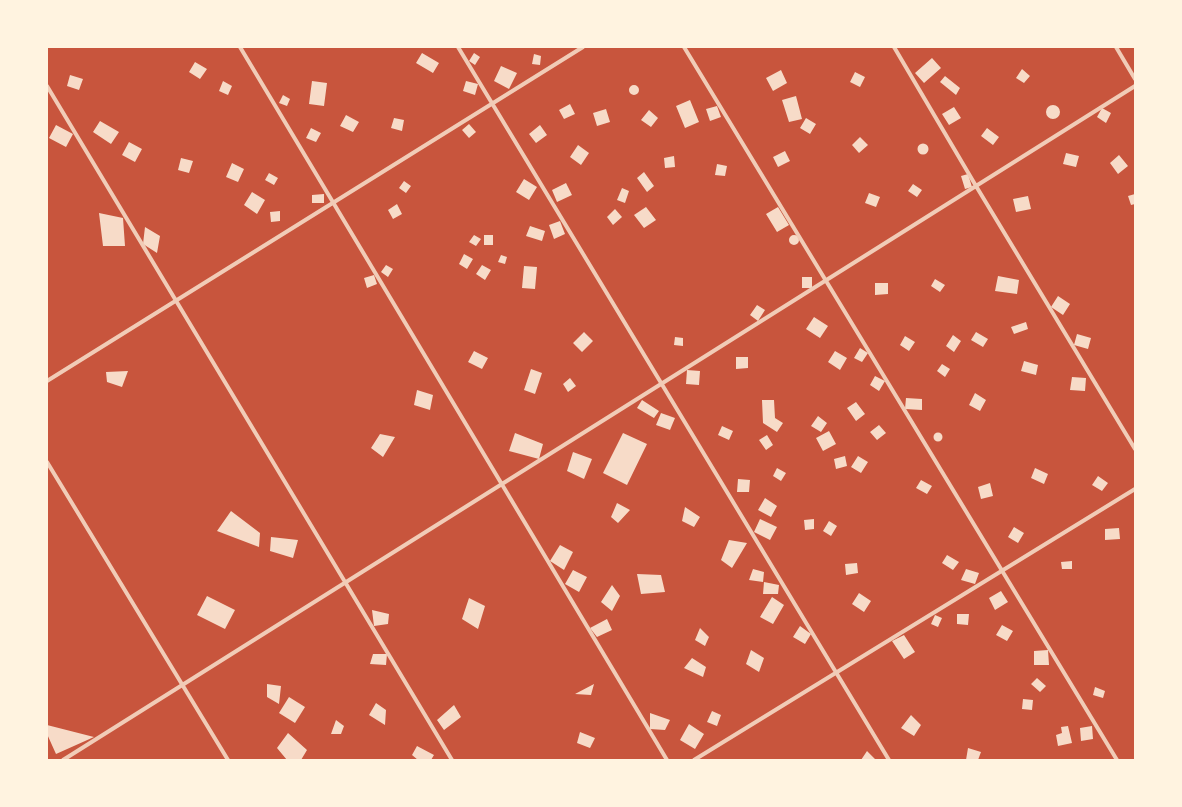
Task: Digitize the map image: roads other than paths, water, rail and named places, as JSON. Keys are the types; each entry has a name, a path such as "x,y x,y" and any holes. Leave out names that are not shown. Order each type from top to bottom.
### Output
{"street":[{"path":"240,47 667,760"},
{"path":"458,47 889,760"},
{"path":"47,381 584,47"},
{"path":"684,47 1117,760"},
{"path":"894,47 1135,449"},
{"path":"1116,47 1135,79"},
{"path":"47,86 452,760"},
{"path":"63,760 1135,86"},
{"path":"47,462 228,760"},
{"path":"694,760 1135,489"}]}
